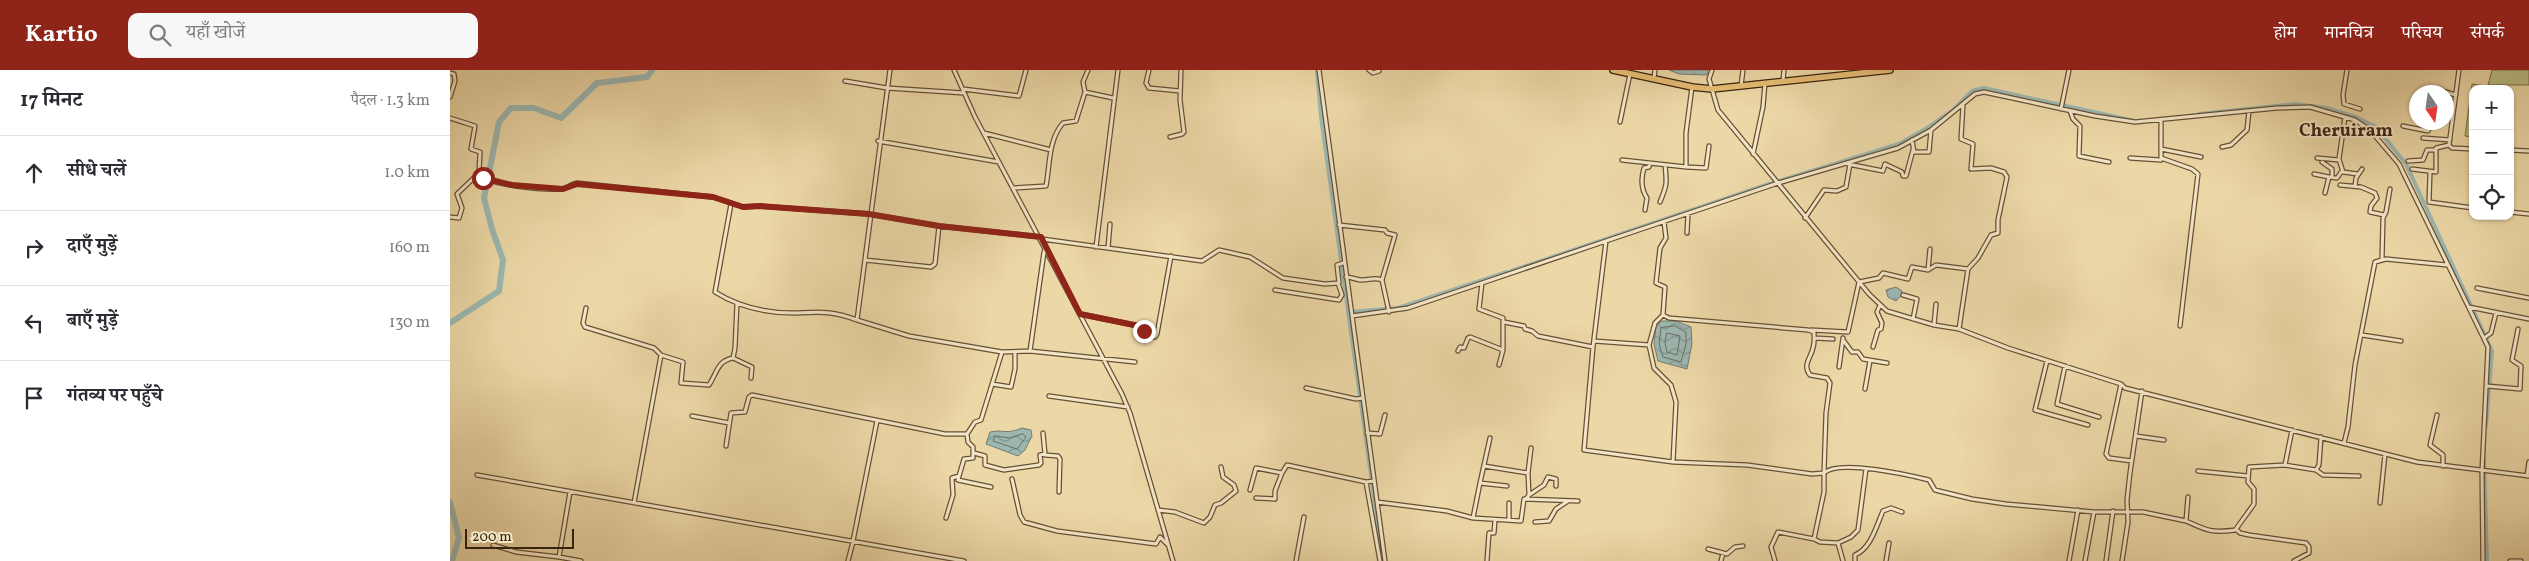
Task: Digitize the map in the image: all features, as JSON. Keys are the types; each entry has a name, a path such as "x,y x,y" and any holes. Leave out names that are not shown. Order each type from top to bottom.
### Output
{"highway":[{"path":"1613,70 1692,87 1712,89 1890,70"}],"street":[{"path":"856,320 865,260 878,141 890,70"},
{"path":"954,70 983,133 1041,238 1128,407 1173,561"},
{"path":"845,81 887,88 963,91 1019,96 1026,70"},
{"path":"1014,188 1046,186 1051,150 1061,125 1076,121 1085,92 1083,82 1088,70"},
{"path":"1096,246 1118,70"},
{"path":"1149,70 1146,83 1149,88 1180,91"},
{"path":"1170,137 1184,132 1180,91 1181,70"},
{"path":"1275,290 1339,300 1342,295 1338,283 1341,264 1338,225 1319,70"},
{"path":"1369,70 1373,74 1379,72"},
{"path":"1654,78 1655,70"},
{"path":"1712,70 1709,79 1716,107 1805,218 1859,282 1887,311 1934,325 1959,329 2047,361 2121,384 2126,388 2385,454 2443,466 2528,476 2529,462"},
{"path":"1741,86 1743,70"},
{"path":"1783,81 1784,70"},
{"path":"2061,108 2069,70"},
{"path":"2347,70 2343,95 2344,104 2360,109"},
{"path":"2454,108 2459,70"},
{"path":"450,73 454,74 455,78 450,97"},
{"path":"1620,122 1628,95 1630,73"},
{"path":"1753,154 1763,107 1765,83"},
{"path":"1686,166 1686,133 1692,87"},
{"path":"1085,92 1113,98"},
{"path":"1351,313 1408,308 1688,214 1776,182 1898,148 1931,130 1976,94 1984,92 2123,122 2302,107 2345,117 2363,124 2396,158 2485,337 2489,350 2484,471 2483,561"},
{"path":"1959,329 1968,269 1978,258 1991,235 1998,232 2007,174 1991,168 1975,171 1971,169 1973,144 1961,139 1963,105"},
{"path":"2070,111 2073,119 2080,126 2079,156 2109,162"},
{"path":"2222,147 2231,145 2247,130 2249,111"},
{"path":"2342,171 2339,160 2345,117"},
{"path":"450,118 474,126 471,149 480,152 479,173 457,194 462,208 459,218 450,217"},
{"path":"2161,120 2160,148 2162,160"},
{"path":"2403,126 2409,127"},
{"path":"1913,150 1929,152 1931,130"},
{"path":"2449,145 2451,130"},
{"path":"983,133 994,134 1051,150"},
{"path":"2423,138 2450,140"},
{"path":"1845,164 1883,172 1885,164 1902,172 1902,176 1906,176 1913,150 1912,140"},
{"path":"878,141 999,162"},
{"path":"2408,161 2423,160 2427,150 2435,150 2438,146 2449,145 2452,148 2469,148"},
{"path":"1622,160 1706,168 1709,146"},
{"path":"2160,148 2201,157"},
{"path":"2412,169 2430,172 2436,170 2435,150"},
{"path":"2514,150 2529,150"},
{"path":"2130,158 2162,160 2192,169 2198,174 2180,326"},
{"path":"2317,158 2339,160"},
{"path":"2322,162 2332,171 2325,193"},
{"path":"1645,210 1647,198 1643,191 1642,176 1644,168 1648,167 1650,163"},
{"path":"1660,202 1666,194 1667,187 1665,164"},
{"path":"1805,218 1824,190 1837,191 1846,187 1850,164"},
{"path":"2355,186 2358,174 2362,169"},
{"path":"2342,171 2358,174"},
{"path":"2314,174 2337,178 2342,171"},
{"path":"2430,172 2430,202 2469,207"},
{"path":"479,173 486,180 500,183 563,189 577,184 713,197 746,208 760,206 869,214 939,226 1205,260 1215,251 1219,250 1250,258 1283,278 1325,284 1338,283"},
{"path":"2340,185 2355,186 2375,193 2378,196 2371,206 2370,212 2384,215"},
{"path":"2382,259 2384,215 2390,189"},
{"path":"731,204 715,292 750,309 836,312 909,336 1002,352 1030,351 1103,357 1135,362"},
{"path":"2514,212 2529,214"},
{"path":"1687,233 1688,214"},
{"path":"1664,222 1666,238 1660,248 1656,282 1656,284 1665,287 1663,315 1655,323 1649,345 1654,368 1671,385 1676,402 1673,462"},
{"path":"1108,248 1110,224"},
{"path":"1338,225 1385,230 1387,233 1395,235 1382,280 1389,309"},
{"path":"865,260 931,267 935,264 939,226"},
{"path":"1606,242 1593,347 1584,450 1673,462 1747,465 1812,474 1824,473 1827,470 1839,468 1884,469 1927,480 1936,490 1972,499 2094,512 2148,512 2186,521 2202,530 2218,532 2236,530 2249,535 2306,543 2309,553 2294,561"},
{"path":"1030,351 1046,248"},
{"path":"1928,270 1930,249"},
{"path":"1080,314 1139,326 1148,336 1155,337 1171,256"},
{"path":"2344,443 2374,264 2382,259 2448,265"},
{"path":"1341,264 1346,277 1385,561"},
{"path":"1859,282 1879,278 1883,273 1908,279 1912,267 1928,270 1936,265 1968,269"},
{"path":"1346,277 1354,276 1361,280 1375,277 1382,280"},
{"path":"1663,315 1669,318 1843,333 1848,332 1850,328 1859,282"},
{"path":"1482,283 1479,309 1502,316 1504,322 1499,365"},
{"path":"2477,288 2529,298"},
{"path":"1903,295 1917,299 1912,319"},
{"path":"733,358 736,348 737,303"},
{"path":"1934,325 1936,304"},
{"path":"1873,347 1882,323 1877,314 1880,305"},
{"path":"2471,307 2529,319"},
{"path":"586,308 583,323 585,327 654,348 661,356 683,362 681,383 708,386 724,359 733,358 752,367 751,378"},
{"path":"2485,337 2491,333 2496,313"},
{"path":"1504,322 1524,326 1524,329 1532,331 1538,336 1593,347"},
{"path":"1811,330 1815,338 1813,351 1807,361 1807,371 1810,375 1827,378 1830,383 1826,413 1824,492 1814,539"},
{"path":"2488,386 2520,388 2522,366 2512,360 2518,330"},
{"path":"1839,367 1843,333"},
{"path":"2362,335 2401,341"},
{"path":"1458,351 1460,347 1464,348 1470,337 1502,350"},
{"path":"1815,338 1833,340"},
{"path":"1843,340 1852,352 1858,352 1860,356 1870,361 1887,363"},
{"path":"1594,341 1649,345"},
{"path":"991,487 958,480 964,459 972,458 974,453 973,447 968,442 967,434 976,422 981,420 1002,352"},
{"path":"992,384 1011,387 1015,369 1015,352"},
{"path":"634,503 661,356"},
{"path":"1865,390 1870,361"},
{"path":"2047,361 2035,410 2088,425"},
{"path":"2065,366 2056,404 2098,417"},
{"path":"2121,384 2106,454 2109,458 2132,461"},
{"path":"1306,388 1356,399 1362,398"},
{"path":"2122,561 2129,511 2127,500 2142,391"},
{"path":"726,446 732,412 743,413 746,410 749,397 752,395 946,434 967,434"},
{"path":"1049,396 1128,407"},
{"path":"1367,433 1380,434 1385,415"},
{"path":"2437,415 2430,445 2443,455 2443,466"},
{"path":"692,416 730,423"},
{"path":"848,561 877,421"},
{"path":"2285,465 2292,430"},
{"path":"1040,455 1045,454 1043,434"},
{"path":"2136,436 2164,440"},
{"path":"2316,470 2319,465 2320,437"},
{"path":"1473,518 1490,438"},
{"path":"1529,495 1528,473 1531,448"},
{"path":"974,453 985,456 985,465 1004,470 1039,465 1041,463 1040,455"},
{"path":"2380,503 2385,454"},
{"path":"1040,455 1058,456 1060,459 1059,492"},
{"path":"1256,498 1275,499 1275,491 1282,473 1289,465 1366,482 1373,481"},
{"path":"2236,530 2254,504 2254,489 2248,483 2251,466 2285,465 2316,470 2323,475 2358,476"},
{"path":"1484,466 1528,473"},
{"path":"1158,510 1175,512 1204,523 1210,517 1215,505 1222,503 1236,491 1234,485 1223,477 1221,467"},
{"path":"1250,490 1256,468 1282,473"},
{"path":"1775,561 1772,547 1778,532 1814,539 1820,542 1838,543 1851,537 1858,530 1866,469"},
{"path":"2198,471 2248,476"},
{"path":"477,476 964,561"},
{"path":"946,518 953,496 952,478 959,476"},
{"path":"1377,502 1447,511 1473,518 1521,521 1523,500 1544,485 1548,477 1556,479 1556,486"},
{"path":"1012,479 1020,515 1024,522 1057,531 1156,544 1160,537 1168,544"},
{"path":"1366,482 1380,561"},
{"path":"1480,483 1507,486"},
{"path":"559,557 570,492"},
{"path":"2186,521 2188,497"},
{"path":"1526,499 1578,501"},
{"path":"1535,522 1549,521 1554,511 1569,501"},
{"path":"1509,503 1509,520"},
{"path":"1855,561 1855,555 1862,552 1870,540 1882,511 1891,508 1902,512"},
{"path":"2070,561 2078,510"},
{"path":"2106,561 2114,511"},
{"path":"2084,561 2094,512"},
{"path":"1296,561 1304,517"},
{"path":"1487,561 1489,533 1494,533 1495,520"},
{"path":"1838,543 1842,561"},
{"path":"1886,561 1889,543"},
{"path":"493,545 516,552 581,561"},
{"path":"1708,549 1729,554 1735,547 1743,546"},
{"path":"1721,561 1723,553"},
{"path":"2510,561 2521,561"}],"green space":[{"path":"2492,70 2529,70 2529,85 2488,85"},
{"path":"2469,106 2469,136 2465,136"}],"water":[{"path":"1669,70 1708,70 1707,75 1679,74"},
{"path":"1896,287 1902,291 1902,295 1896,301 1888,297 1886,290"},
{"path":"1662,321 1676,321 1691,327 1692,344 1687,369 1658,361 1654,344 1656,325"},
{"path":"1022,428 1031,430 1032,436 1025,450 1018,456 986,444 990,432 1008,432"}],"waterway":[{"path":"450,323 499,291 503,260 484,198 499,122 511,108 534,108 561,118 597,83 647,77 652,70"},
{"path":"1317,70 1321,117 1383,561"},
{"path":"1511,271 1766,185 1899,144 1952,111 1972,91 1984,88 2135,121"},
{"path":"2199,114 2295,104 2327,108 2356,117 2376,127 2406,164 2492,351 2486,426"},
{"path":"1350,312 1398,308 1507,272"},
{"path":"2484,458 2487,561"},
{"path":"450,502 459,538 452,561"}],"district":[{"name":"Cheruiram","path":"2346,130"}],"route":[{"path":"483,178 512,185 563,189 572,184 577,184 713,197 731,204 750,208 760,206 869,214 939,226 1041,237 1080,314 1139,326 1144,331"}]}
